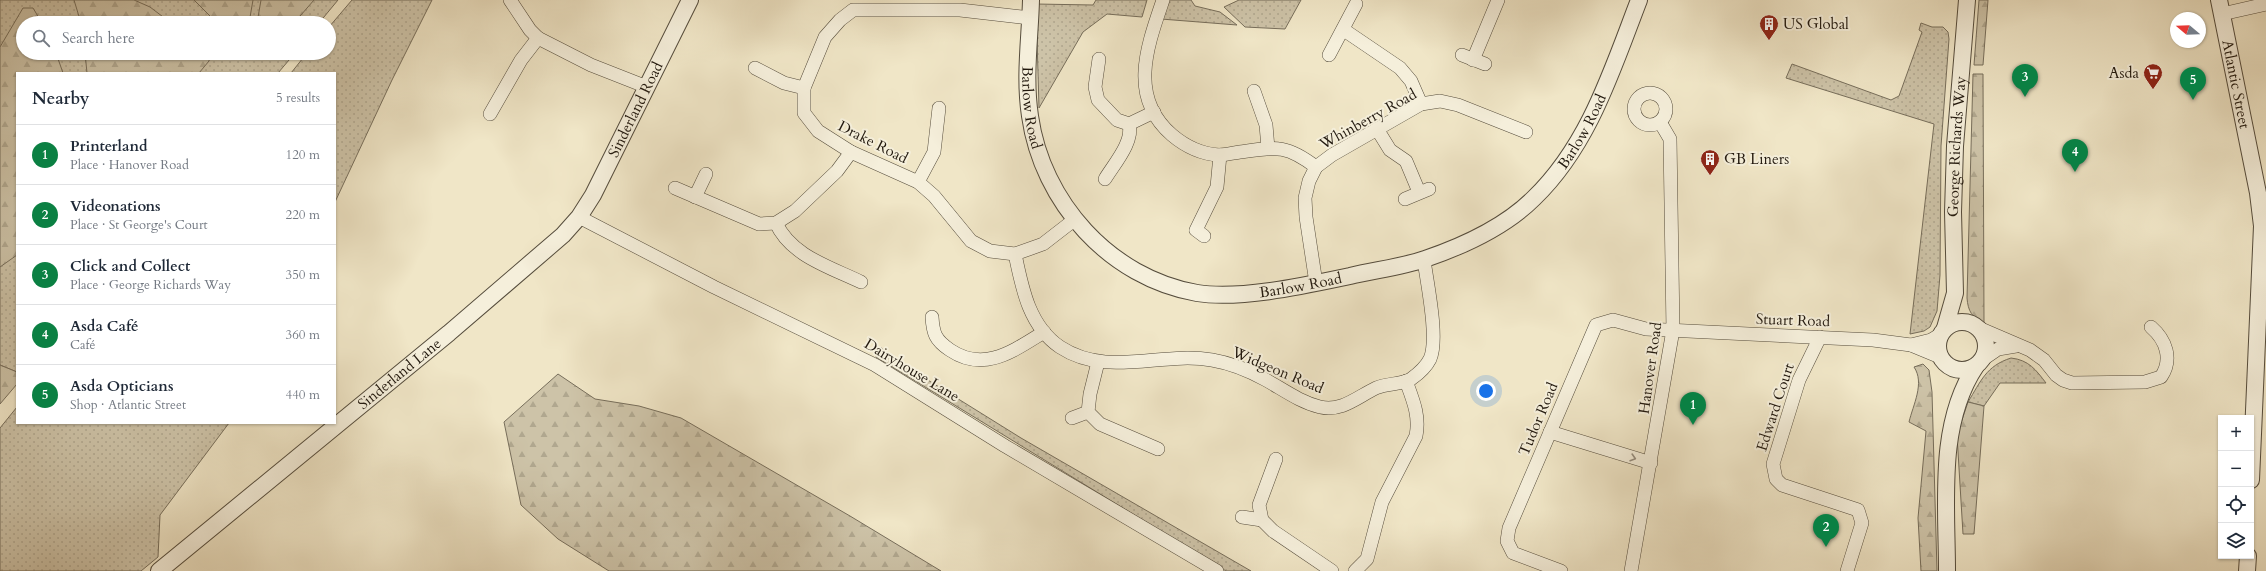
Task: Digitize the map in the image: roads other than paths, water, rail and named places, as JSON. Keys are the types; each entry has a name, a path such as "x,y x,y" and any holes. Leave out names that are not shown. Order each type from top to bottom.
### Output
{"street":[{"name":"Sinderland Road","path":"579,217 593,195 690,0"},
{"name":"Barlow Road","path":"1030,0 1028,96 1036,144 1049,178 1074,220 1113,257 1144,275 1198,293 1237,294 1316,283 1424,260 1478,237 1515,214 1534,199 1568,160 1595,110 1639,0"},
{"path":"1163,0 1149,40 1144,64 1146,94 1154,112 1166,129 1179,141 1206,154 1220,155 1268,148 1290,150 1300,155 1316,167"},
{"path":"1473,60 1498,0"},
{"name":"George Richards Way","path":"1943,331 1955,293 1953,212 1955,146 1967,0"},
{"path":"515,2 530,30 538,38 591,65 647,87"},
{"path":"1330,56 1356,4"},
{"path":"2220,7 2266,4"},
{"name":"Drake Road","path":"1030,18 960,5 850,5 840,20 825,37 804,88 804,113 818,130 851,152 918,182 934,196 971,240 990,251 1016,254 1043,244 1074,220"},
{"name":"Atlantic Street","path":"2220,7 2258,193 2262,226 2263,271 2253,451"},
{"path":"1344,30 1400,68 1411,81 1421,104"},
{"path":"489,114 521,60 538,38"},
{"path":"1099,59 1095,87 1098,100 1117,120 1129,124 1154,112"},
{"path":"755,68 784,83 804,88"},
{"path":"1254,91 1266,125 1268,148"},
{"name":"Whinberry Road","path":"1316,283 1306,217 1305,198 1309,181 1316,167 1332,155 1421,104 1440,101 1458,105 1526,132"},
{"path":"918,182 934,152 939,108"},
{"name":"Hanover Road","path":"1631,571 1673,330 1670,139 1660,122"},
{"path":"1105,179 1121,154 1131,130 1129,124"},
{"path":"1377,129 1390,150 1406,161 1424,191 1405,199"},
{"path":"675,188 759,224 776,223 795,211 837,171 851,152"},
{"path":"1204,236 1196,230 1217,187 1220,155"},
{"path":"695,197 706,174"},
{"name":"Sinderland Lane","path":"159,571 534,262 579,217"},
{"name":"Dairyhouse Lane","path":"579,217 708,283 875,365 1005,446 1217,571"},
{"path":"776,223 781,235 799,252 861,282"},
{"name":"Widgeon Road","path":"1016,254 1030,312 1044,332 1060,346 1084,359 1098,362 1122,363 1177,358 1212,360 1240,368 1302,401 1321,407 1332,408 1337,408 1354,401 1377,387 1406,382 1423,369 1430,360 1433,347 1424,260"},
{"name":"George Richards Way","path":"1955,293 1965,316 1977,326 2016,346 2030,350 2044,360 2056,375 2063,380 2072,383 2145,382 2161,377 2166,370 2166,345 2160,335 2151,327"},
{"path":"932,317 933,332 944,346 959,356 979,362 1010,353 1044,332"},
{"name":"Tudor Road","path":"1561,571 1520,557 1513,553 1507,541 1509,528 1596,325 1613,320 1646,330 1673,330"},
{"path":"1947,571 1948,465 1950,443 1958,401 1979,363 1987,344 1977,326 1959,321 1943,331 1938,342 1943,360 1955,380 1958,401"},
{"name":"Stuart Road","path":"1673,330 1873,340 1911,345 1943,360"},
{"name":"Stuart Road","path":"1911,345 1931,340 1943,331"},
{"name":"Edward Court","path":"1820,338 1799,380 1773,464 1776,479 1782,485 1858,510 1862,523 1847,571"},
{"path":"1943,360 1960,370 1979,363 1998,349 2016,346"},
{"path":"1088,412 1090,394 1098,362"},
{"path":"1355,571 1367,559 1382,502 1416,436 1418,425 1415,404 1406,382"},
{"path":"1072,418 1088,412"},
{"path":"1088,412 1100,424 1158,449"},
{"path":"1550,432 1651,463"},
{"path":"1262,520 1259,505 1276,459"},
{"path":"1242,517 1262,520 1274,531 1332,571"},
{"path":"2247,571 2248,559"}],"place":[{"name":"US Global","path":"1769,41"},
{"name":"Asda","path":"2153,90"},
{"name":"Click and Collect","path":"2025,97"},
{"name":"Asda Opticians","path":"2193,100"},
{"name":"Asda Café","path":"2075,172"},
{"name":"GB Liners","path":"1710,176"},
{"name":"Printerland","path":"1693,425"},
{"name":"Videonations","path":"1826,547"}]}
